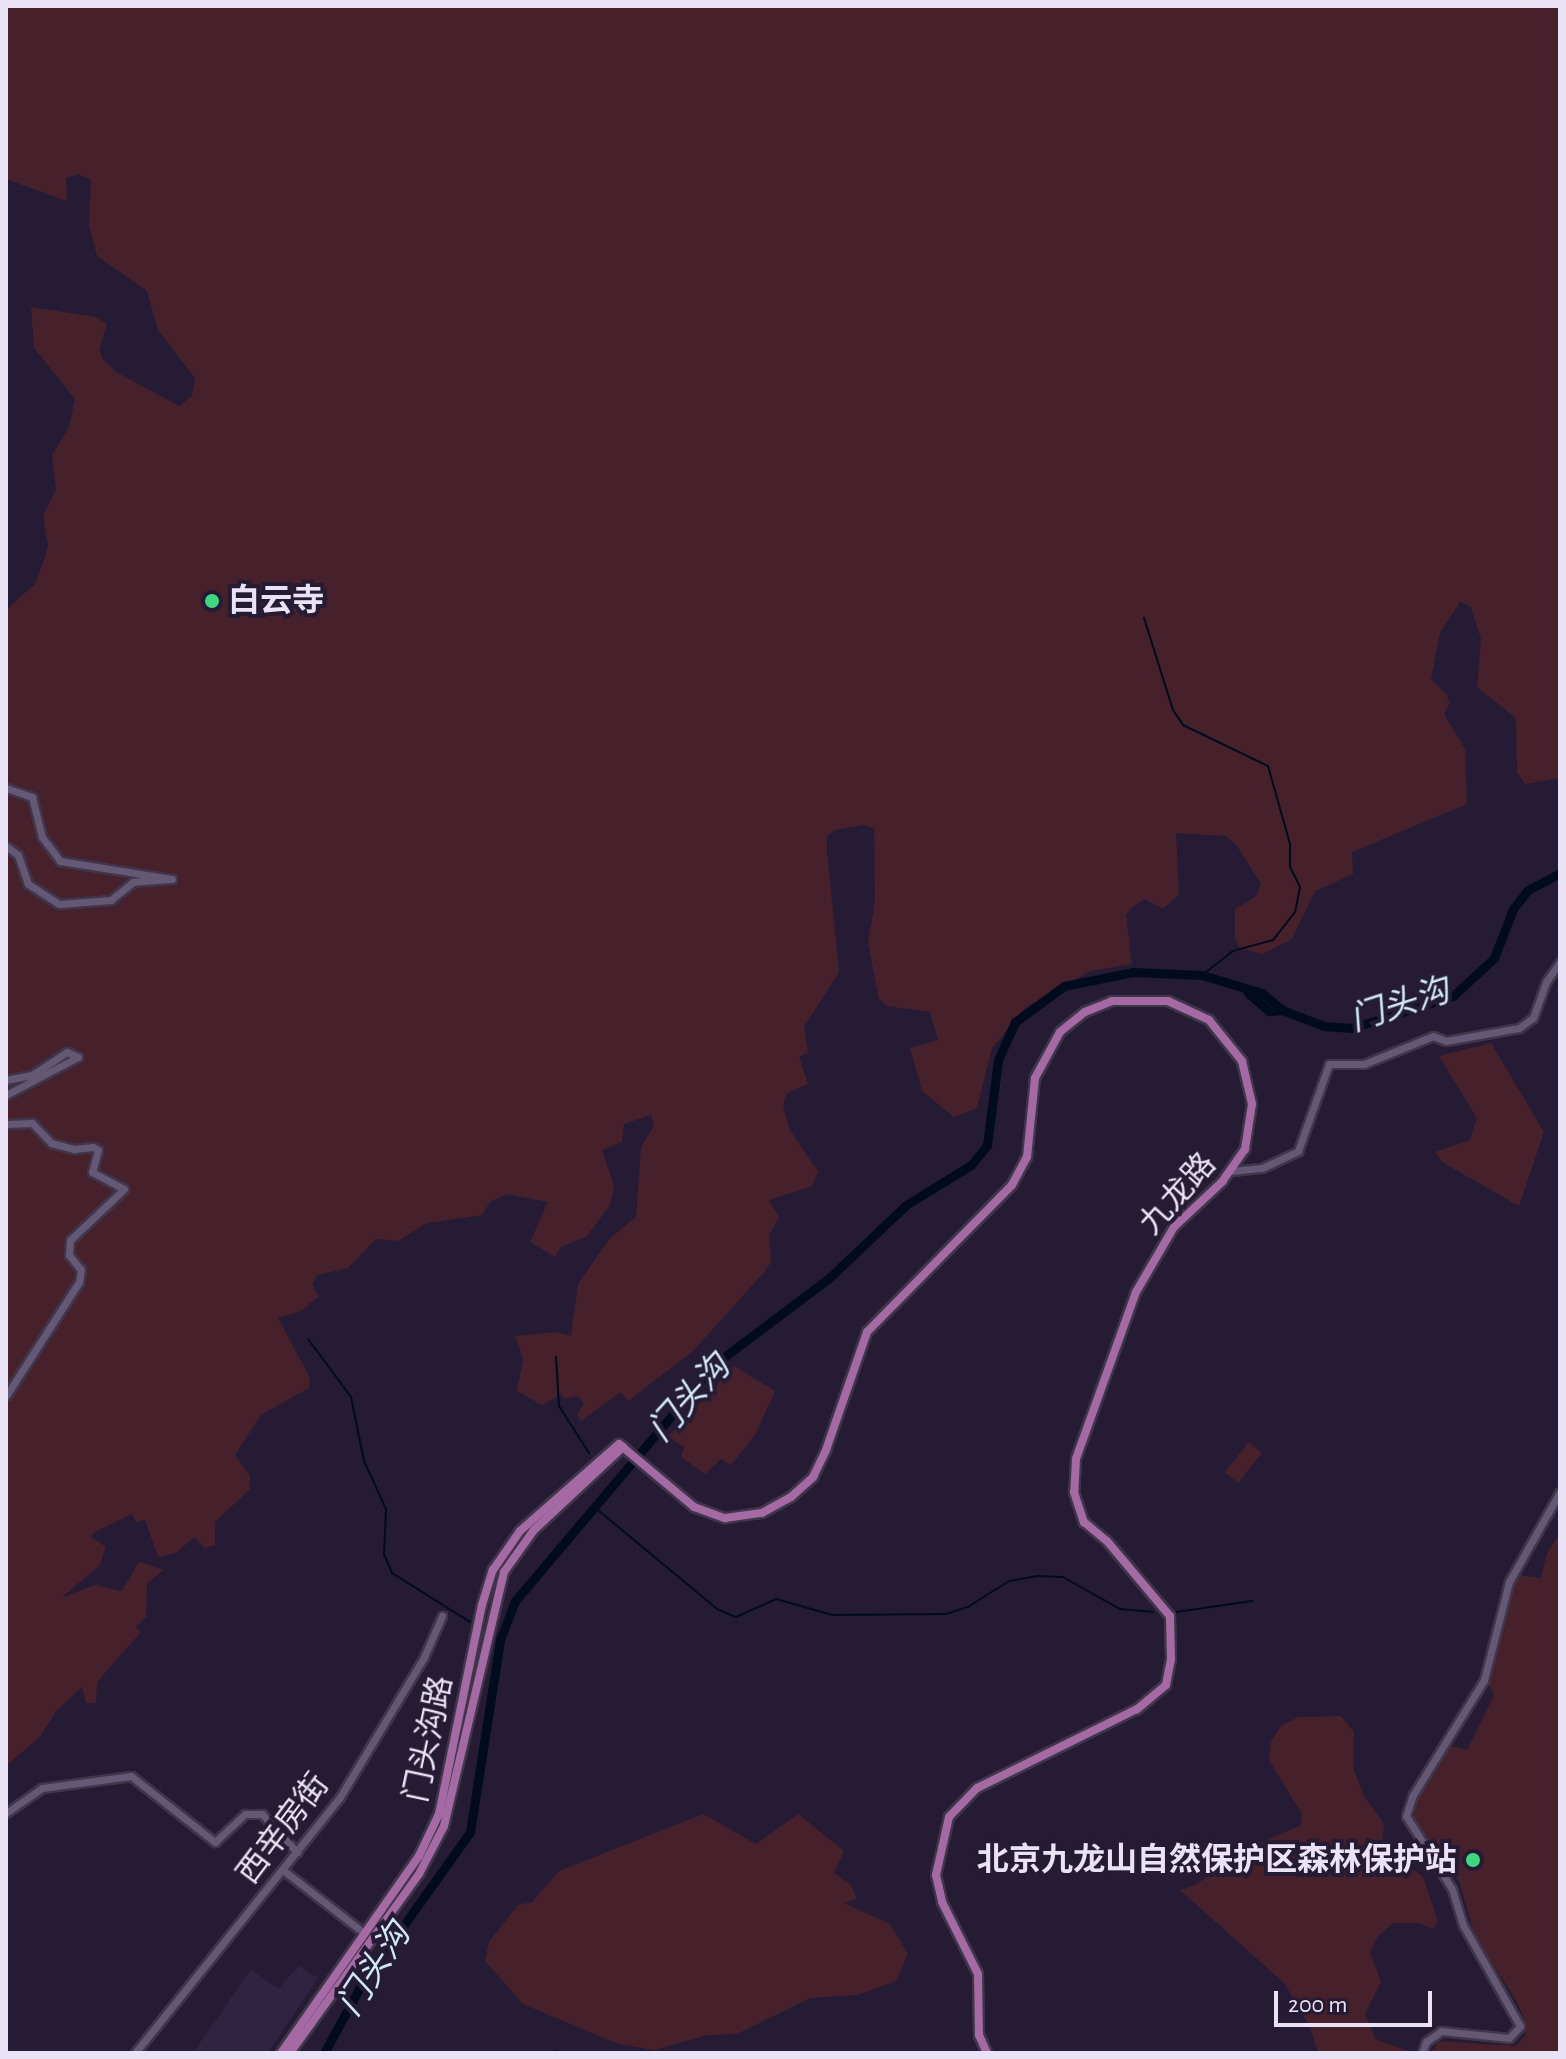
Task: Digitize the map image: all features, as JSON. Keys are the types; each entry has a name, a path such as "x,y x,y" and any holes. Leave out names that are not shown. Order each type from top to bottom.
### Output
{"main road":[{"name":"九龙路","path":"623,1447 694,1507 725,1518 762,1513 813,1477 867,1332 1012,1185 1027,1157 1035,1078 1045,1053 1085,1012 1112,1001 1168,1001 1200,1014 1230,1041 1242,1061 1252,1104 1245,1149 1232,1171 1174,1227 1157,1252 1136,1292 1076,1459 1074,1492 1084,1522 1107,1541 1170,1616 1166,1685 1137,1709 977,1788 949,1817 941,1833 936,1875 942,1902 978,1974 979,2035 987,2053"},
{"name":"门头沟路","path":"281,2053 419,1856 439,1814 493,1570 520,1531 623,1447"},
{"name":"门头沟路","path":"290,2053 419,1874 444,1826 495,1591 504,1572 534,1530 623,1447"}],"street":[{"path":"6,788 32,797 42,837 60,861 172,879 133,882 111,900 59,904 28,884 18,855 6,846"},
{"path":"1232,1171 1262,1168 1298,1151 1329,1064 1364,1064 1433,1036 1446,1041 1519,1028 1533,1018 1546,982 1560,962"},
{"path":"6,1080 32,1075 67,1052 78,1057 6,1095"},
{"path":"6,1124 32,1123 51,1143 93,1147 98,1150 92,1172 124,1189 70,1240 69,1255 81,1270 79,1282 6,1396"},
{"path":"1422,2053 1426,2042 1441,2031 1509,2038 1520,2026 1463,1925 1452,1889 1406,1816 1413,1795 1484,1680 1509,1582 1560,1492"},
{"name":"西辛房街","path":"135,2053 283,1870 353,1776 442,1616"},
{"path":"6,1813 42,1788 131,1776 215,1842 245,1814 262,1814 297,1852"},
{"path":"283,1870 364,1933"}],"shaded area":[{"path":"6,6 1560,6 1560,778 1525,784 1517,772 1516,718 1477,687 1481,639 1471,607 1460,602 1440,633 1431,679 1446,694 1450,703 1444,714 1465,749 1467,804 1352,852 1353,874 1315,891 1292,939 1262,954 1240,948 1235,938 1235,909 1256,896 1261,884 1237,846 1226,836 1176,833 1179,894 1163,909 1145,899 1126,915 1132,964 1090,971 1026,1007 992,1048 977,1108 954,1117 922,1091 910,1048 938,1040 930,1012 887,1006 879,999 868,943 875,901 874,828 863,825 835,830 827,836 827,851 839,972 804,1027 808,1053 799,1056 808,1084 786,1094 783,1107 790,1130 818,1172 812,1186 769,1200 779,1217 769,1235 771,1262 766,1270 693,1351 628,1401 621,1392 581,1421 577,1414 584,1404 578,1396 564,1399 562,1394 542,1405 517,1391 523,1359 515,1336 557,1332 571,1336 578,1284 610,1238 636,1217 641,1147 654,1126 651,1115 624,1124 622,1142 602,1150 614,1186 610,1205 587,1236 561,1247 555,1257 530,1242 548,1202 507,1194 490,1202 482,1215 427,1223 398,1241 376,1239 348,1268 317,1275 312,1285 319,1296 301,1311 278,1318 310,1378 309,1388 261,1415 235,1455 250,1476 250,1489 215,1522 215,1545 205,1548 194,1537 176,1553 158,1557 145,1520 136,1522 132,1514 95,1532 91,1537 106,1547 99,1566 61,1598 95,1585 122,1591 139,1562 156,1567 163,1570 147,1584 146,1617 136,1627 141,1632 97,1682 96,1703 86,1703 82,1687 56,1711 40,1737 6,1766 6,610 35,584 43,563 48,545 43,516 56,489 52,455 69,427 75,399 34,348 31,307 96,317 107,324 99,350 103,359 116,372 179,406 192,396 195,378 158,330 147,291 97,256 89,226 91,180 78,174 66,178 67,201 6,179"},
{"path":"1491,1043 1544,1132 1519,1206 1442,1162 1435,1152 1470,1140 1477,1118 1439,1056"},
{"path":"734,1366 775,1391 755,1435 731,1465 721,1459 705,1474 681,1457 684,1447 668,1437"},
{"path":"1249,1442 1262,1453 1238,1483 1225,1472"},
{"path":"1560,1534 1560,2053 1318,2053 1310,2027 1285,1984 1180,1890 1194,1886 1245,1850 1301,1825 1302,1814 1269,1760 1271,1741 1282,1725 1299,1717 1341,1716 1354,1732 1354,1770 1364,1796 1384,1824 1382,1846 1423,1877 1438,1921 1434,1929 1419,1923 1393,1923 1378,1936 1370,1952 1381,1982 1365,2014 1376,2040 1412,2052 1431,2052 1439,2041 1516,2046 1525,2036 1525,2022 1517,2002 1475,1936 1459,1881 1415,1833 1406,1806 1448,1745 1467,1750 1494,1695 1487,1681 1512,1574 1541,1578 1547,1553"},
{"path":"703,1814 756,1844 798,1814 844,1851 834,1873 851,1885 857,1899 844,1903 890,1924 908,1954 896,1981 858,1995 810,1998 737,2034 707,2035 654,2050 618,2044 523,2004 485,1961 489,1942 518,1905 532,1902 559,1871"},
{"path":"299,1966 318,1978 268,2053 193,2053 251,1969 278,1989"}],"waterway":[{"path":"1144,618 1173,710 1183,725 1268,766 1290,844 1290,867 1300,887 1295,912 1273,940 1233,951 1202,975"},
{"name":"门头沟","path":"324,2053 361,1985 470,1832 500,1640 515,1601 716,1363 828,1279 906,1205 971,1165 987,1145 998,1060 1015,1022 1064,986 1133,972 1202,975 1262,993 1282,1010 1324,1026 1352,1028 1453,996 1494,958 1513,909 1528,890 1560,873"},
{"name":"门头沟","path":"1248,993 1269,1011 1282,1010"},
{"path":"308,1339 351,1397 364,1461 386,1509 384,1554 392,1573 470,1622"},
{"path":"556,1357 559,1406 589,1453"},
{"path":"593,1506 717,1609 736,1617 776,1599 832,1615 946,1614 968,1607 1009,1581 1036,1576 1063,1577 1120,1609 1153,1612"},
{"path":"1176,1612 1252,1601"},
{"path":"554,2051 566,2053"}],"place":[{"name":"白云寺","path":"212,601"},
{"name":"北京九龙山自然保护区森林保护站","path":"1473,1860"}]}
